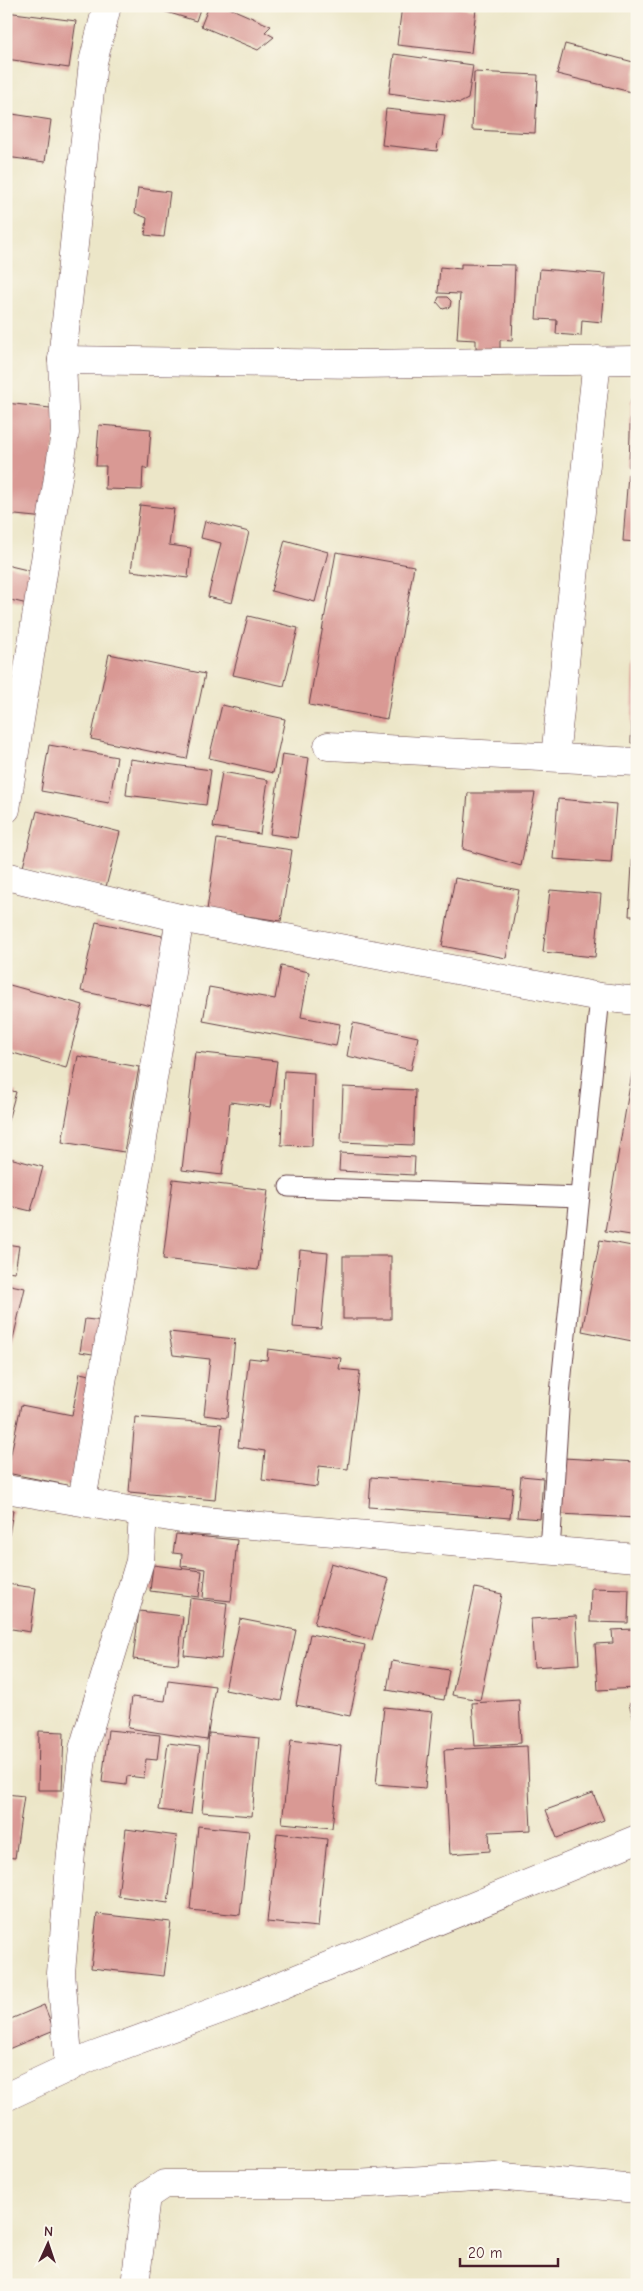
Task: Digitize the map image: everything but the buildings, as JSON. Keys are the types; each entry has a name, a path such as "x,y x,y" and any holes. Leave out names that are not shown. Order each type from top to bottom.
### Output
{"street":[{"path":"6,809 65,433 62,360 93,62 107,6"},
{"path":"62,360 360,364 637,360"},
{"path":"555,756 597,360"},
{"path":"328,746 555,756 637,762"},
{"path":"6,876 180,918 600,997 637,1000"},
{"path":"82,1501 180,918"},
{"path":"6,1489 180,1519 637,1558"},
{"path":"68,2068 61,1973 71,1853 83,1749 140,1561 144,1514"},
{"path":"6,2097 91,2058 238,2003 637,1839"},
{"path":"135,2285 146,2196 164,2184 354,2184 494,2176 637,2189"}],"lane":[{"path":"550,1551 560,1394 600,997"},
{"path":"289,1187 580,1197"}]}
